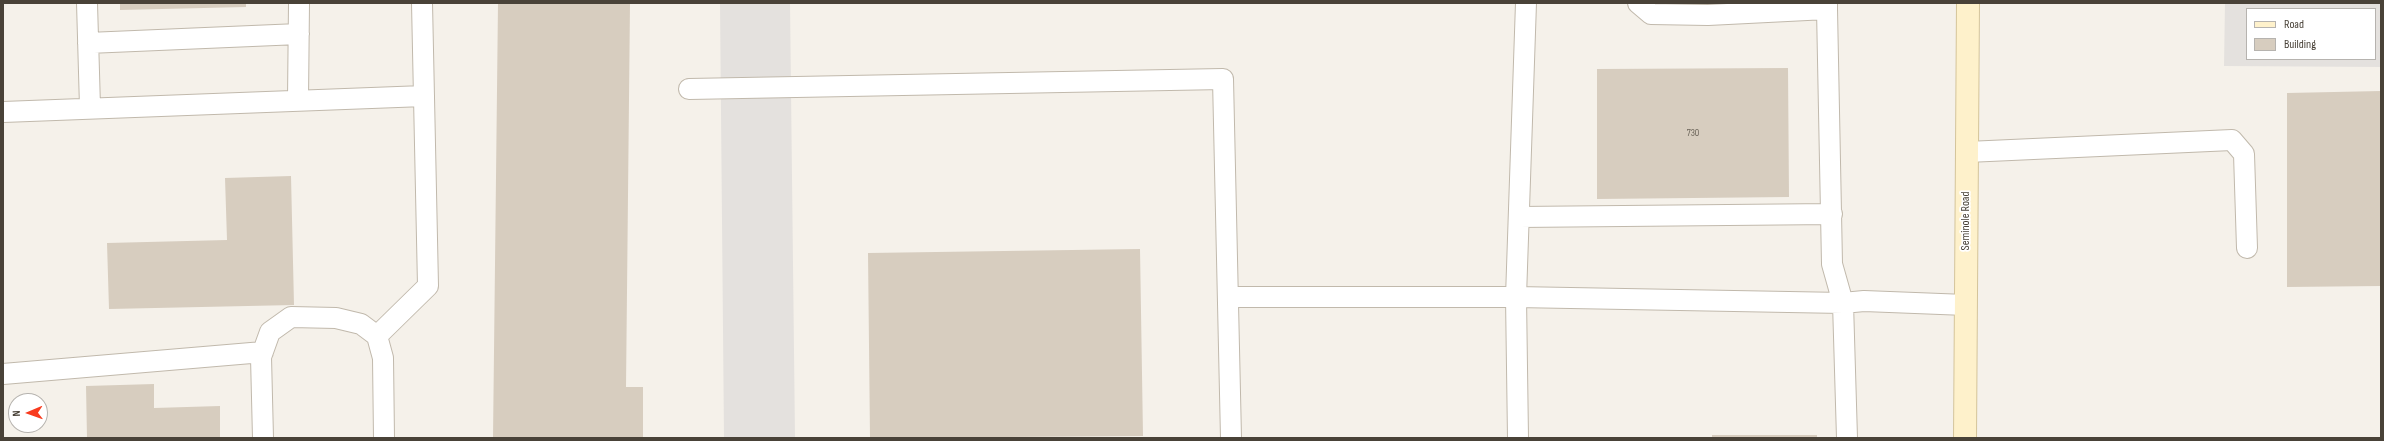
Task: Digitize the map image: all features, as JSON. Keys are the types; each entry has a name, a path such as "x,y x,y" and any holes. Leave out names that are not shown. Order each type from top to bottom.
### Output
{"street":[{"name":"Seminole Road","path":"1965,438 1968,3"}],"lane":[{"path":"87,3 90,107"},
{"path":"298,99 299,3"},
{"path":"377,336 428,286 422,3"},
{"path":"1518,438 1516,297 1526,3"},
{"path":"1638,3 1651,14 1708,15 1827,6 1832,264 1842,303 1847,438"},
{"path":"88,43 299,34"},
{"path":"689,89 1223,79 1231,438"},
{"path":"3,112 298,99 424,96"},
{"path":"1967,152 2232,140 2244,154 2247,248"},
{"path":"1519,217 1832,214"},
{"path":"1228,297 1516,297 1842,303 1864,301 1966,305"},
{"path":"263,438 261,357 270,332 291,317 336,318 361,324 377,336 383,358 384,438"},
{"path":"3,374 263,352"}],"shaded area":[{"path":"720,3 790,3 795,438 724,438"},
{"path":"2225,3 2381,3 2381,67 2224,66"}],"building":[{"path":"120,3 246,3 246,7 120,10"},
{"path":"498,3 630,3 626,387 643,387 643,438 493,438"},
{"path":"1788,68 1789,197 1597,199 1597,69"},
{"path":"2381,91 2381,286 2287,287 2287,93"},
{"path":"291,176 294,305 109,309 107,243 227,240 225,178"},
{"path":"1140,249 1143,436 870,438 868,253"},
{"path":"154,384 154,408 220,406 220,438 87,438 86,386"},
{"path":"1712,435 1817,435 1817,438 1712,438"}]}
